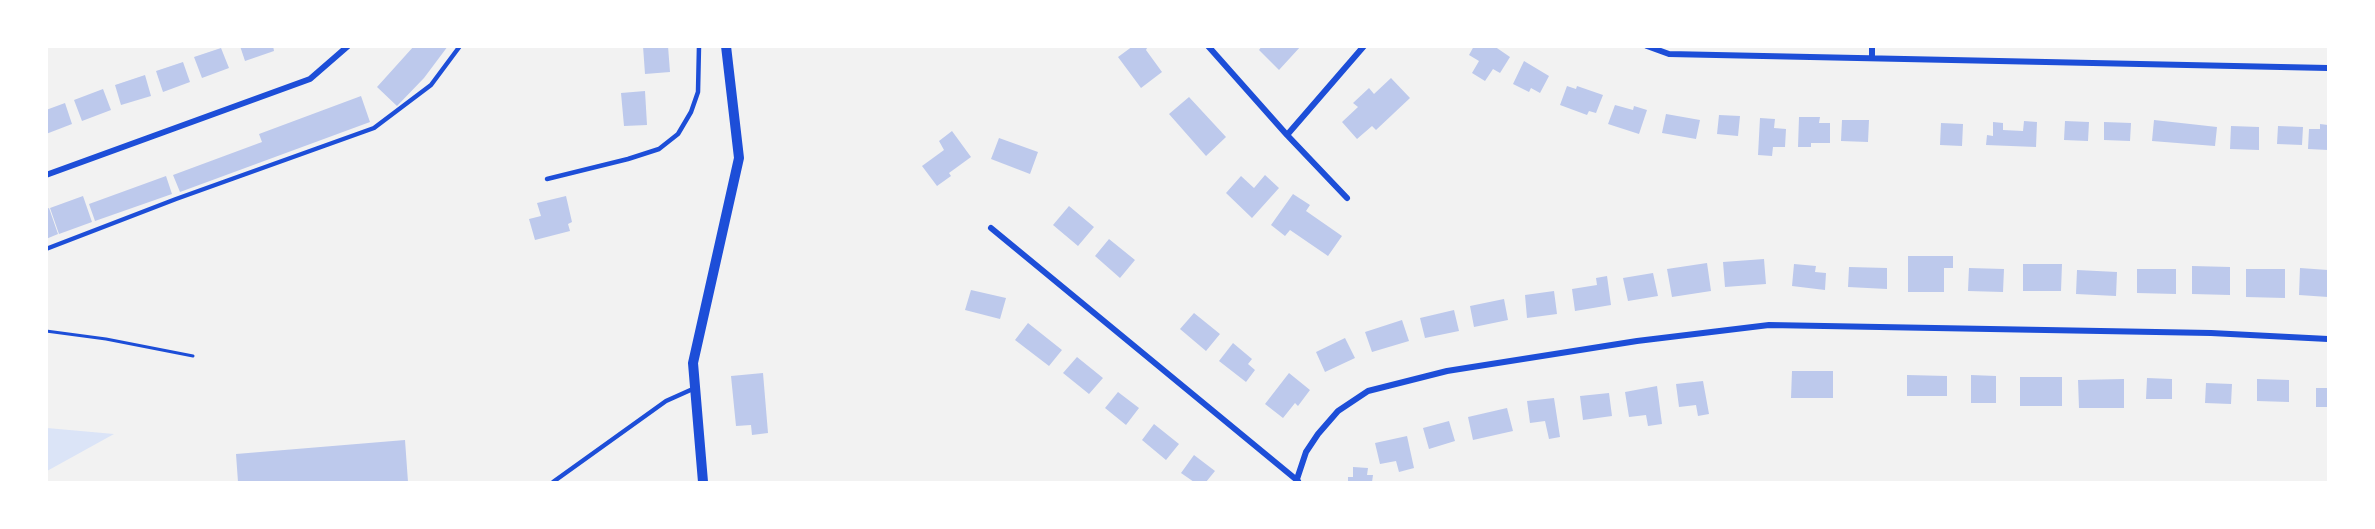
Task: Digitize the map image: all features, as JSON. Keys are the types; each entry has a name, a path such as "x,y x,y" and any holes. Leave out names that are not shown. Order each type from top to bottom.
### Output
{"street":[{"path":"46,175 310,79 348,46"},
{"path":"703,483 693,363 739,158 726,46"},
{"path":"1209,46 1287,135 1347,198"},
{"path":"1287,135 1364,46"},
{"path":"1647,46 1669,54 2328,68"},
{"path":"1872,46 1872,57"},
{"path":"991,228 1298,481 1306,452 1318,434 1338,411 1368,391 1447,371 1637,340 1769,325 2211,333 2328,339"}],"lane":[{"path":"46,249 176,199 374,128 431,86 460,46"},
{"path":"547,179 659,149 678,134 691,112 698,92 699,46"},
{"path":"553,483 666,400 695,388"}],"path":[{"path":"46,331 106,339 193,356"}],"shaded area":[{"path":"47,428 114,434 47,471"}],"building":[{"path":"240,46 273,46 274,51 245,61"},
{"path":"414,46 448,46 424,78 397,106 377,87"},
{"path":"643,46 668,46 670,72 645,74"},
{"path":"1133,46 1148,46 1146,50 1162,72 1141,88 1118,57"},
{"path":"1262,46 1301,46 1279,70 1259,50"},
{"path":"1474,46 1494,46 1510,57 1500,73 1493,69 1485,81 1472,73 1479,61 1469,55"},
{"path":"221,48 229,68 202,78 194,57"},
{"path":"1524,61 1549,76 1540,93 1531,88 1529,92 1513,84"},
{"path":"183,62 190,82 163,92 156,71"},
{"path":"145,75 151,96 121,105 115,85"},
{"path":"1391,78 1410,98 1376,130 1372,126 1357,139 1342,122 1358,107 1353,103 1369,88 1374,94"},
{"path":"1567,86 1576,89 1577,86 1603,95 1596,113 1589,111 1587,115 1560,105"},
{"path":"103,89 111,110 82,121 74,100"},
{"path":"645,91 647,125 624,126 621,93"},
{"path":"361,96 370,122 180,192 173,175 262,142 259,134"},
{"path":"1189,97 1226,137 1206,156 1169,114"},
{"path":"65,103 72,124 46,134 46,110"},
{"path":"1615,105 1633,110 1634,106 1647,110 1639,134 1608,124"},
{"path":"1666,114 1700,120 1696,139 1662,133"},
{"path":"1719,115 1740,116 1738,136 1717,134"},
{"path":"1799,117 1820,117 1819,123 1830,123 1830,143 1811,143 1811,147 1798,147"},
{"path":"1760,118 1775,119 1774,128 1786,129 1785,147 1773,147 1772,156 1758,155"},
{"path":"1842,120 1869,120 1868,142 1841,141"},
{"path":"2154,120 2217,127 2215,146 2152,141"},
{"path":"2024,121 2037,122 2036,147 1986,145 1987,135 1993,136 1993,122 2003,123 2003,130 2023,131"},
{"path":"2065,121 2089,122 2088,141 2064,140"},
{"path":"2104,122 2131,123 2130,141 2104,140"},
{"path":"1941,123 1963,124 1962,146 1940,145"},
{"path":"2320,124 2328,125 2328,150 2308,149 2309,129 2320,129"},
{"path":"2231,126 2259,127 2259,150 2230,149"},
{"path":"2278,126 2303,127 2302,145 2277,144"},
{"path":"952,131 971,157 949,173 951,176 937,186 922,166 944,150 939,141"},
{"path":"999,138 1038,152 1030,174 991,159"},
{"path":"1265,175 1279,188 1252,218 1226,193 1241,176 1254,188"},
{"path":"166,176 172,194 95,221 89,204"},
{"path":"1293,194 1310,205 1306,211 1342,236 1328,256 1290,230 1285,236 1271,225"},
{"path":"83,196 92,222 59,234 50,208"},
{"path":"566,196 572,222 568,224 570,231 535,240 529,219 541,216 537,203"},
{"path":"1069,206 1094,227 1078,246 1053,225"},
{"path":"49,208 58,234 46,239 46,209"},
{"path":"1109,239 1135,260 1120,278 1095,256"},
{"path":"1908,256 1953,256 1953,268 1944,268 1944,292 1908,292"},
{"path":"1764,259 1766,284 1725,287 1723,262"},
{"path":"1707,263 1711,291 1672,297 1667,269"},
{"path":"1794,264 1816,266 1815,272 1826,273 1825,290 1792,286"},
{"path":"2023,264 2062,264 2061,291 2023,291"},
{"path":"2192,266 2230,267 2230,295 2192,294"},
{"path":"1849,267 1887,268 1887,289 1848,287"},
{"path":"1969,268 2004,269 2003,292 1968,291"},
{"path":"2300,268 2328,270 2328,297 2299,295"},
{"path":"2137,269 2176,269 2176,294 2137,293"},
{"path":"2246,269 2285,269 2285,298 2246,297"},
{"path":"2077,270 2117,272 2116,296 2076,294"},
{"path":"1653,273 1658,296 1628,301 1623,278"},
{"path":"1607,276 1611,305 1575,311 1572,289 1597,285 1596,278"},
{"path":"971,290 1006,298 1000,319 965,310"},
{"path":"1554,291 1557,314 1527,318 1525,295"},
{"path":"1504,299 1508,320 1474,327 1470,306"},
{"path":"1454,310 1459,331 1425,338 1420,318"},
{"path":"1194,313 1220,334 1206,351 1180,329"},
{"path":"1402,320 1409,341 1372,352 1365,332"},
{"path":"1028,323 1062,350 1049,366 1015,340"},
{"path":"1345,338 1355,358 1325,372 1316,352"},
{"path":"1233,343 1252,359 1248,364 1255,370 1246,382 1219,361"},
{"path":"1077,357 1103,378 1089,394 1063,373"},
{"path":"1792,371 1833,371 1833,398 1791,398"},
{"path":"763,373 768,433 752,435 751,425 736,426 731,376"},
{"path":"1289,373 1310,390 1298,406 1295,403 1283,418 1265,404"},
{"path":"1907,375 1947,376 1947,396 1907,396"},
{"path":"1971,375 1996,376 1996,403 1971,403"},
{"path":"2020,377 2062,377 2062,406 2020,406"},
{"path":"2147,378 2172,379 2172,399 2146,399"},
{"path":"2124,379 2124,408 2079,408 2078,380"},
{"path":"2257,379 2289,380 2289,402 2257,401"},
{"path":"1703,381 1709,414 1698,416 1696,405 1679,407 1676,384"},
{"path":"2206,383 2232,384 2231,404 2205,403"},
{"path":"1657,386 1662,424 1648,426 1646,415 1629,417 1625,392"},
{"path":"2316,388 2328,388 2328,407 2316,407"},
{"path":"1118,392 1139,408 1126,425 1105,408"},
{"path":"1609,393 1612,416 1583,420 1580,396"},
{"path":"1554,398 1560,437 1549,439 1545,421 1530,423 1527,401"},
{"path":"1507,408 1513,431 1473,440 1468,417"},
{"path":"1449,421 1455,441 1429,449 1423,428"},
{"path":"1154,424 1179,444 1166,460 1142,440"},
{"path":"1407,436 1414,468 1399,472 1396,461 1380,464 1375,443"},
{"path":"405,440 408,482 238,482 236,454"},
{"path":"1194,455 1215,471 1206,482 1194,482 1181,473"},
{"path":"1353,467 1368,468 1367,475 1373,475 1372,482 1348,482 1348,477 1353,477"}]}
